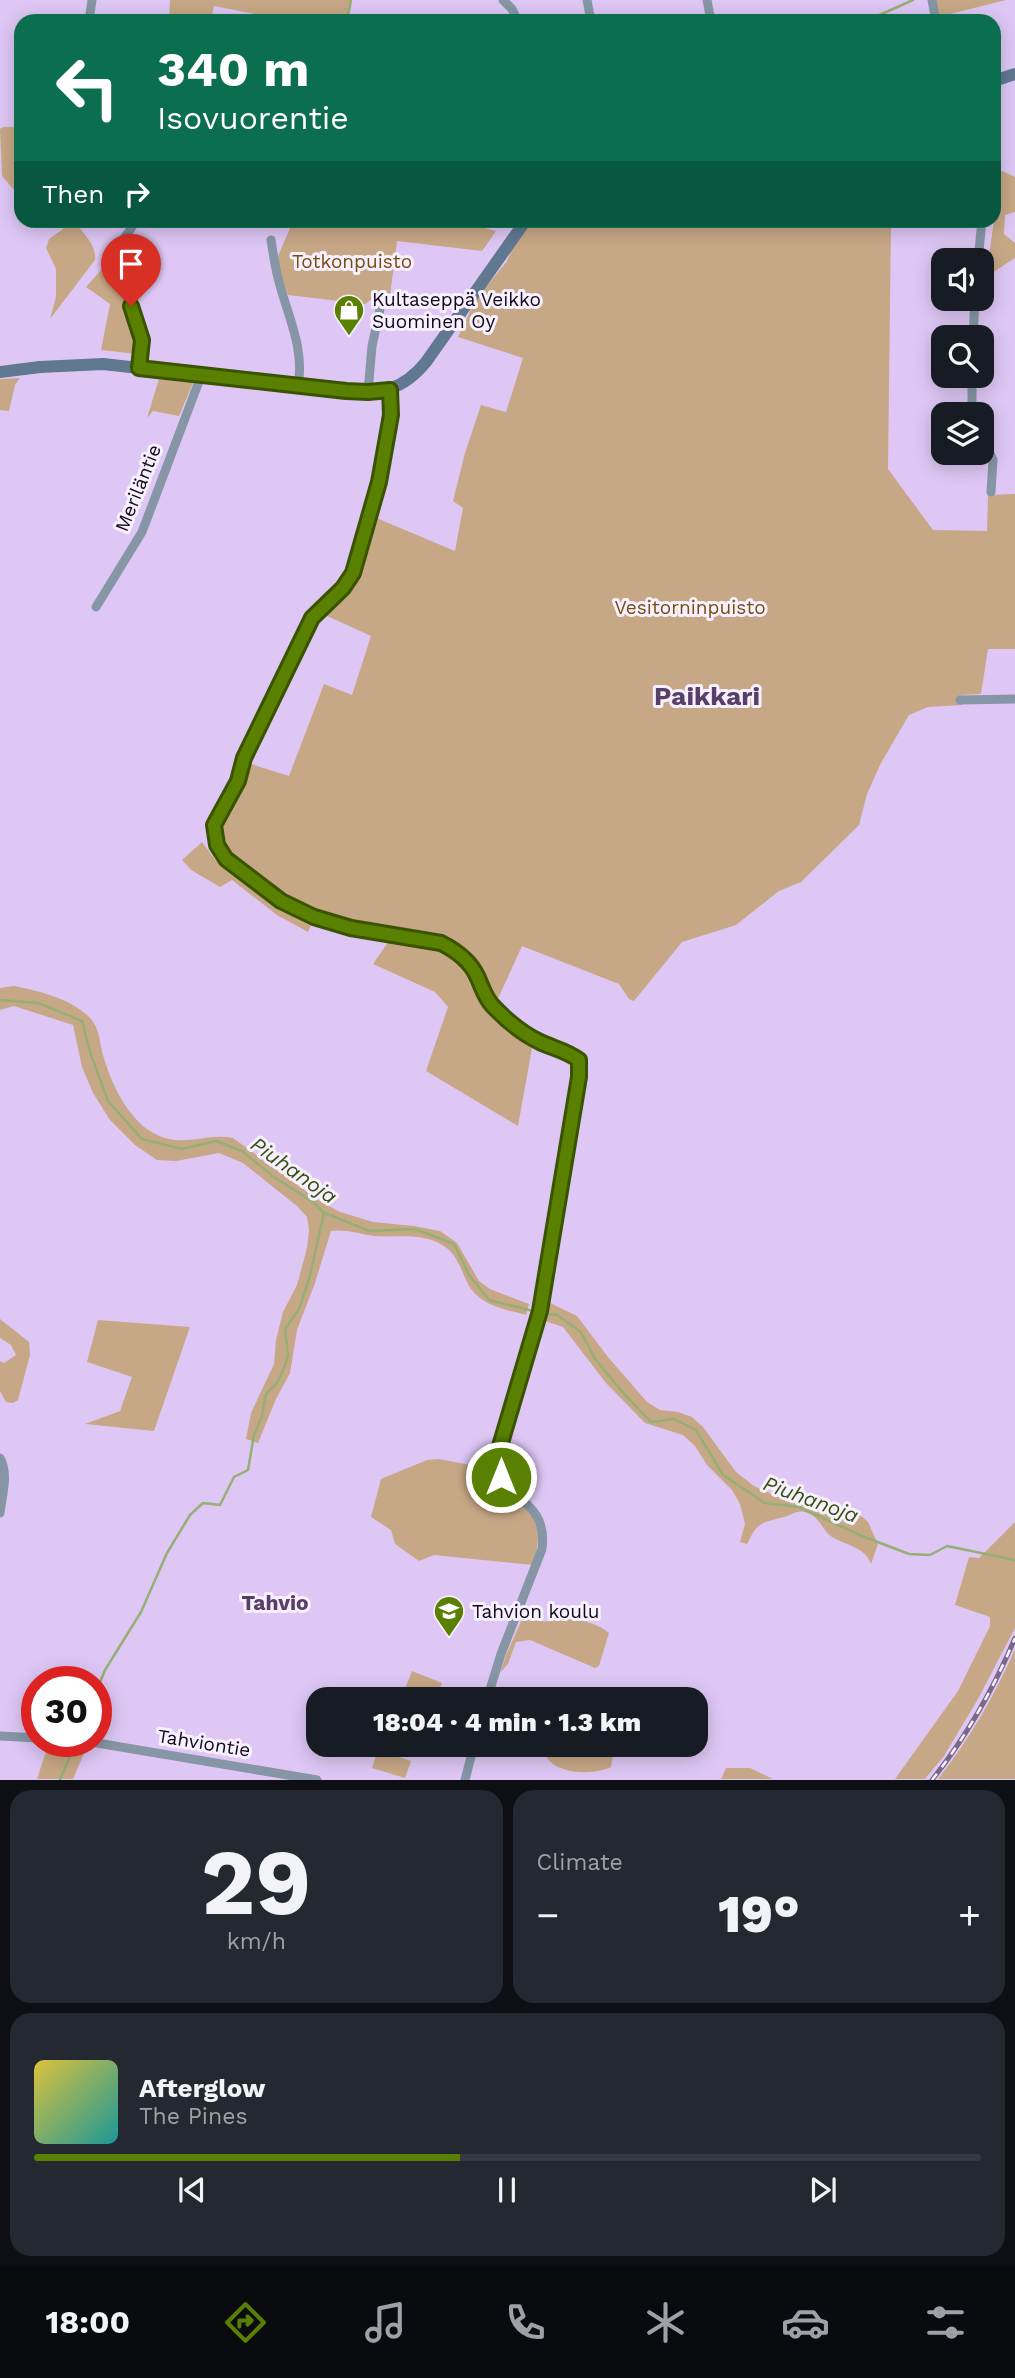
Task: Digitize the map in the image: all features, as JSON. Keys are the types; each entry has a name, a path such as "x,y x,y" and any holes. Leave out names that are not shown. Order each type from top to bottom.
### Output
{"street":[{"path":"503,0 514,14"},
{"path":"131,228 111,255 142,340 139,368"},
{"path":"0,372 73,364 103,364 298,386 368,392 390,390 408,382 426,362 520,228"},
{"path":"979,248 981,228"},
{"path":"271,240 278,278 292,320 302,366 298,386"},
{"path":"368,392 372,346 382,300"},
{"name":"Meriläntie","path":"96,607 142,532 201,376"},
{"path":"390,390 391,415 379,482 353,573 343,588 312,618 244,758 238,781 214,825 214,835 226,859 240,872 297,909 330,923 441,943 450,948 469,964 476,973 487,999 505,1018 539,1042 579,1060 579,1077 540,1311 495,1463 496,1472 536,1512 544,1535 542,1549 491,1687"},
{"path":"990,492 993,465"},
{"path":"960,700 1015,699"},
{"path":"0,1458 4,1473 0,1513"},
{"path":"0,1736 21,1737"},
{"name":"Tahviontie","path":"112,1746 317,1780"},
{"path":"465,1780 471,1757"}],"green space":[{"path":"170,0 351,0 348,14 255,14 214,6 212,14 169,14"},
{"path":"934,0 1006,0 950,14 937,14"},
{"path":"14,127 14,190 2,176 0,129"},
{"path":"1001,170 1015,177 1015,212 1005,215 1004,234 1015,243 1015,258 994,272 994,248 990,248 993,228 1001,228"},
{"path":"64,228 80,228 92,244 95,255 95,260 50,319 56,297 56,269 46,248 49,239"},
{"name":"Totkonpuisto","path":"290,228 484,228 496,231 482,251 397,241 390,296 376,296 365,304 288,295 275,263"},
{"name":"Vesitorninpuisto","path":"527,228 891,228 888,469 933,530 987,531 988,495 1015,494 1015,649 988,649 981,694 961,695 962,705 928,707 909,715 881,763 867,794 859,825 801,882 779,891 736,925 682,942 634,1001 629,999 619,984 522,946 496,1003 483,973 469,956 452,945 413,933 349,924 315,914 277,891 229,855 219,834 223,815 248,763 289,776 324,684 352,695 371,636 325,615 357,570 374,517 455,551 463,508 453,501 481,405 506,412 523,358 458,337 475,301 507,261 514,245"},
{"path":"103,268 110,271 129,311 135,333 136,354 101,350 110,304 86,287"},
{"path":"20,378 15,385 9,411 0,410 0,379"},
{"path":"159,379 194,381 179,416 153,411 147,418"},
{"path":"202,842 217,862 312,923 308,932 277,915 232,880 220,887 191,870 182,860"},
{"path":"391,938 444,948 475,982 486,1005 532,1048 518,1126 426,1071 448,1007 435,992 373,964"},
{"path":"14,986 63,1000 92,1020 118,1092 133,1116 153,1133 174,1140 233,1138 318,1200 340,1212 373,1222 440,1231 457,1243 479,1281 490,1289 529,1304 526,1315 492,1305 478,1296 467,1282 454,1256 440,1243 412,1236 374,1236 331,1231 297,1330 290,1373 258,1443 246,1439 251,1413 274,1364 276,1340 283,1312 297,1285 307,1248 307,1217 243,1163 219,1153 176,1161 157,1160 135,1145 110,1120 93,1093 82,1067 73,1025 14,1006 0,1010 0,988"},
{"path":"546,1301 577,1316 647,1402 660,1410 692,1417 703,1427 736,1472 754,1486 774,1495 812,1500 861,1516 868,1522 878,1544 871,1564 864,1553 832,1537 814,1516 803,1512 761,1524 747,1544 740,1542 745,1524 740,1504 732,1490 683,1435 645,1423 606,1383 563,1327 542,1320"},
{"path":"0,1319 29,1342 30,1355 18,1400 13,1403 6,1402 0,1391 0,1361 4,1363 16,1355 11,1345 0,1338"},
{"path":"98,1320 190,1327 154,1431 85,1424 120,1411 132,1377 87,1362"},
{"path":"439,1459 487,1468 505,1492 533,1517 538,1544 533,1565 434,1555 419,1561 395,1544 391,1530 371,1517 381,1479 427,1460"},
{"path":"1015,1522 1015,1628 944,1756 925,1779 895,1779 958,1691 990,1626 990,1617 955,1605 969,1557 979,1558"},
{"path":"528,1606 530,1616 539,1621 578,1620 609,1633 599,1666 595,1668 530,1640 516,1642 508,1664 500,1673"},
{"path":"1015,1649 1015,1779 938,1779 981,1717"},
{"path":"412,1671 442,1683 440,1687 406,1687"},
{"path":"44,1757 82,1757 73,1779 37,1779"},
{"path":"376,1757 399,1757 411,1761 405,1778 372,1768"},
{"path":"613,1757 611,1767 586,1772 560,1768 547,1758"},
{"path":"726,1768 750,1768 773,1779 721,1779"}],"waterway":[{"path":"348,14 351,0"},
{"path":"882,14 913,0"},
{"name":"Piuhanoja","path":"0,1000 38,1003 82,1021 108,1101 142,1139 182,1149 216,1141 242,1151 274,1177 313,1202 324,1213 370,1231 415,1229 454,1244 469,1275 489,1300 533,1311"},
{"path":"107,1666 141,1612 167,1553 190,1515 203,1503 220,1505 234,1477 248,1470 254,1435 262,1416 266,1394 277,1383 285,1366 288,1355 285,1329 299,1309 310,1276 324,1213"},
{"name":"Piuhanoja","path":"546,1314 557,1315 581,1332 595,1359 651,1422 674,1419 696,1430 723,1475 765,1503 799,1507 909,1554 930,1555 947,1546 1015,1560"},
{"path":"60,1780 69,1757"}],"railway":[{"path":"932,1780 978,1712 1015,1638"}],"place":[{"name":"Kultaseppä Veikko Suominen Oy","path":"349,337"},
{"name":"Tahvion koulu","path":"449,1638"}],"district":[{"name":"Paikkari","path":"707,696"},
{"name":"Tahvio","path":"275,1602"}],"route":[{"path":"131,306 142,340 139,368 346,391 390,390 391,415 379,482 353,573 343,588 312,618 244,758 238,781 214,825 214,835 226,859 240,872 297,909 330,923 441,943 450,948 469,964 476,973 487,999 505,1018 539,1042 560,1049 579,1060 579,1077 540,1311 495,1463 496,1472 501,1477"}]}
